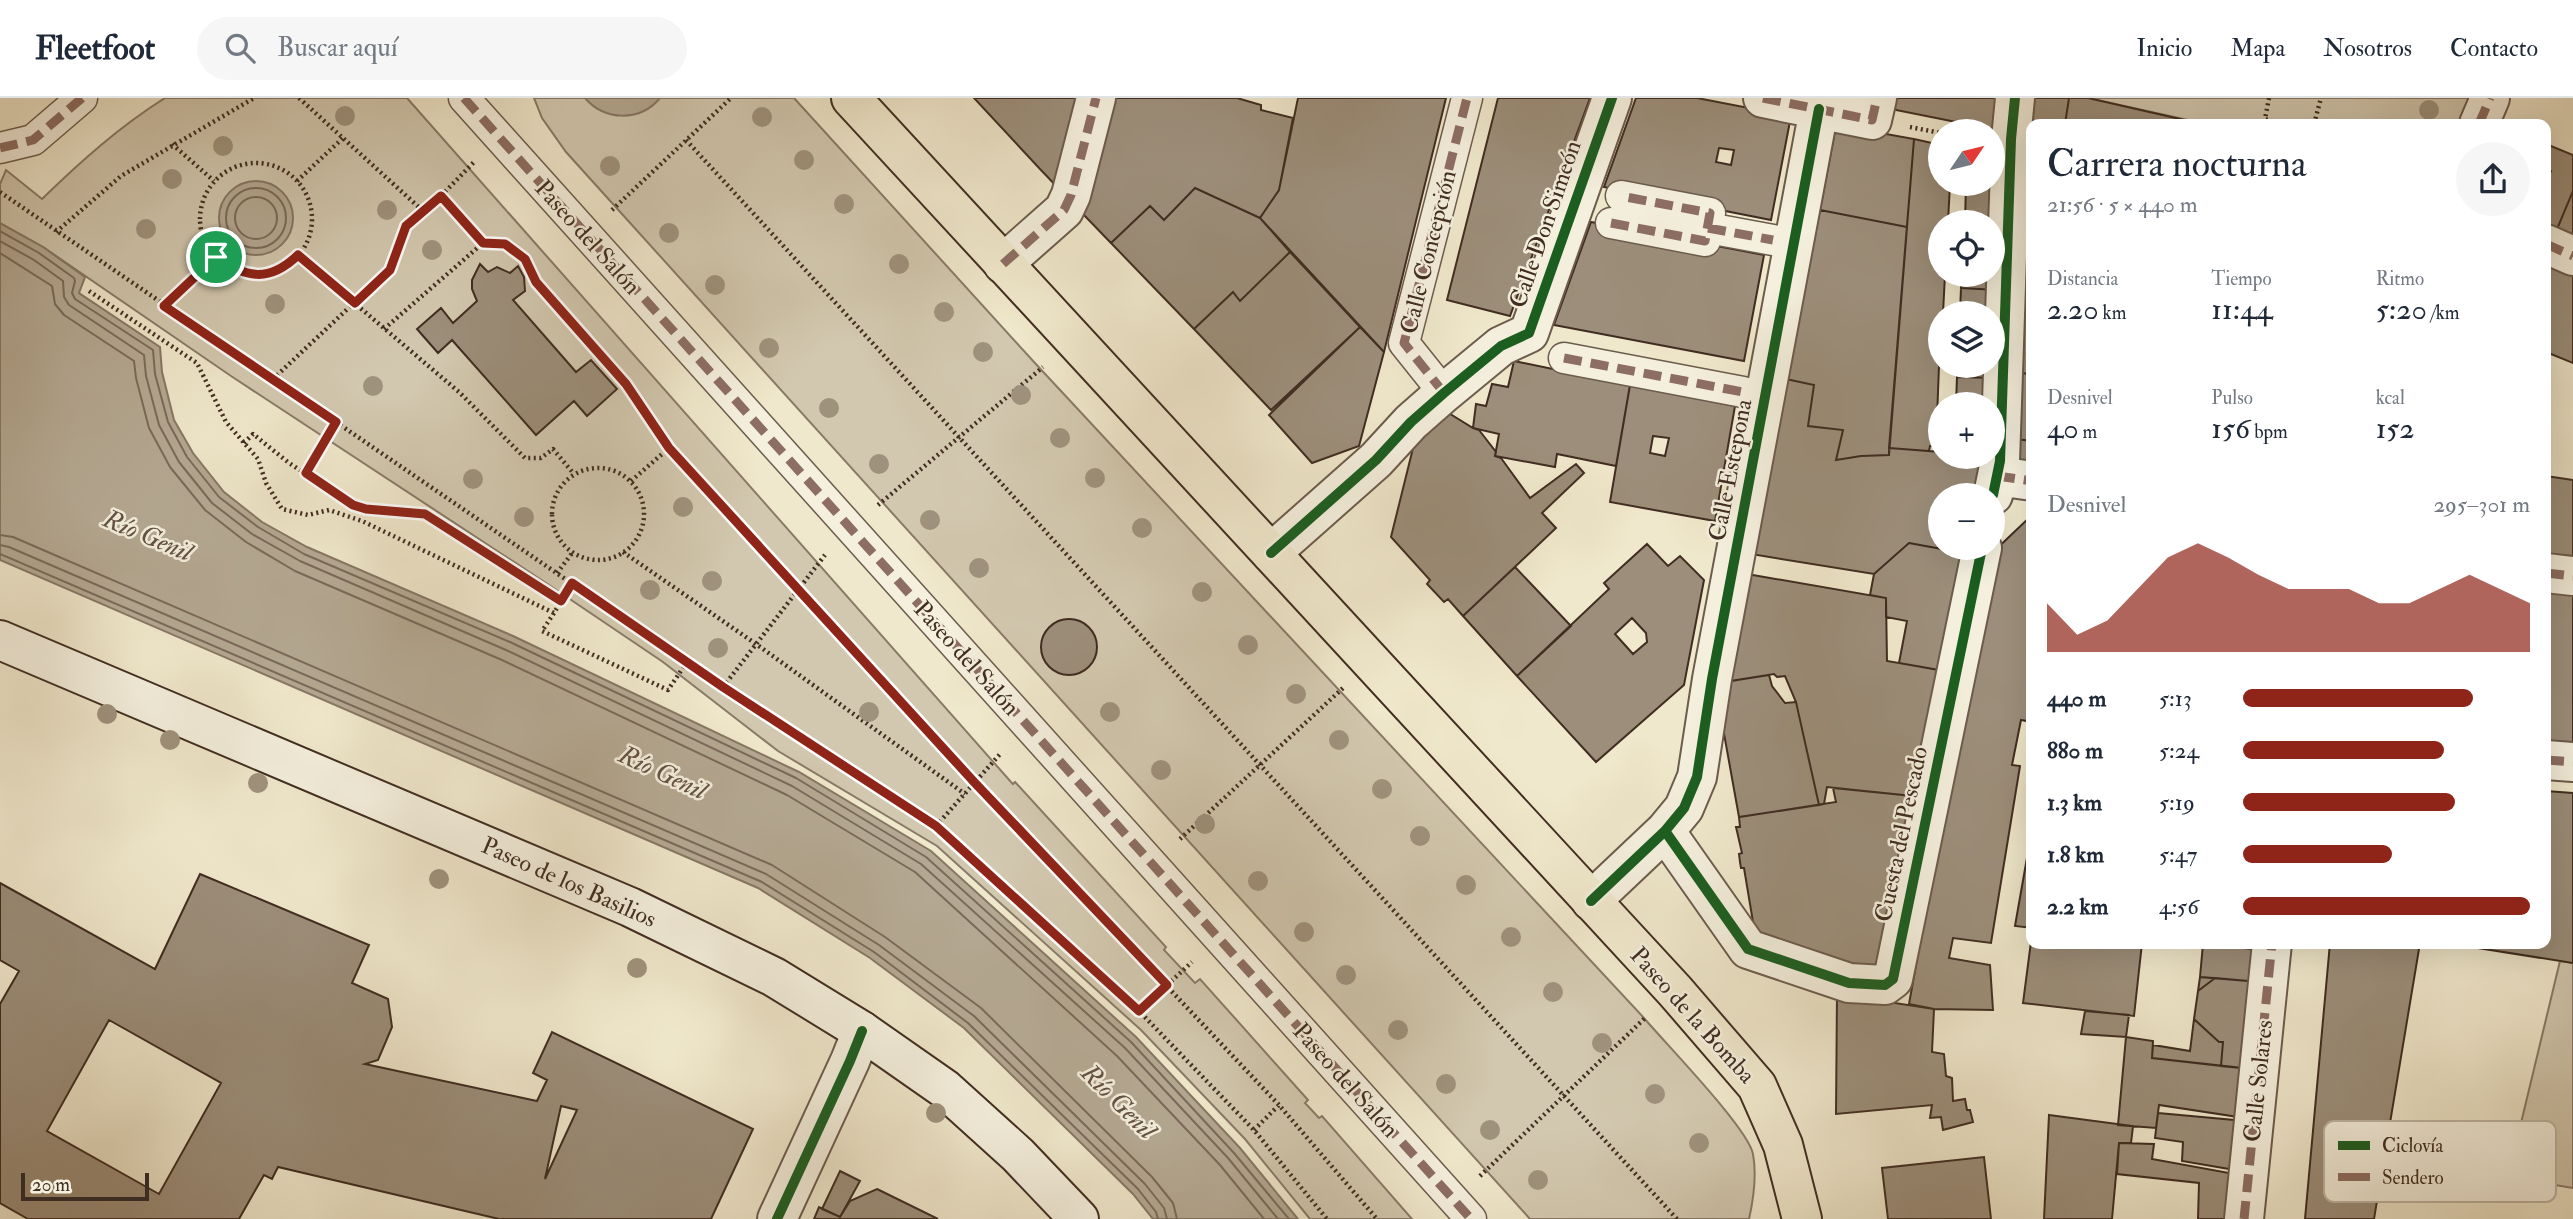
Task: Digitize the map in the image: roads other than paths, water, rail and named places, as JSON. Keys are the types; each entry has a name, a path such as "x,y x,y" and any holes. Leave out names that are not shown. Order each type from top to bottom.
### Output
{"main road":[{"path":"851,98 1591,901"},
{"name":"Paseo de la Bomba","path":"1591,901 1675,991 1757,1086 1783,1145 1802,1219"}],"street":[{"path":"0,148 33,140 82,98"},
{"name":"Paseo del Salón","path":"464,98 1471,1219"},
{"path":"1003,264 1064,210 1071,195 1097,98"},
{"name":"Calle Concepción","path":"1444,393 1404,343 1467,98"},
{"name":"Calle Don Simeón","path":"1271,553 1376,460 1411,422 1444,393 1501,346 1530,333 1612,98"},
{"path":"1763,98 1819,109 1874,109"},
{"path":"2007,484 2000,461 2011,139 2015,98"},
{"path":"2481,119 2490,98"},
{"name":"Calle Estepona","path":"1591,901 1665,831 1684,808 1697,777 1712,680 1819,109"},
{"path":"1616,210 1705,241 1708,228 1773,240"},
{"path":"2551,246 2573,256"},
{"path":"1564,358 1743,392"},
{"name":"Cuesta del Pescado","path":"1665,831 1748,949 1849,983 1885,985 1893,979 1980,560"},
{"path":"2551,574 2573,576"},
{"name":"Paseo de los Basilios","path":"0,640 630,907 774,977 862,1031 945,1089 1018,1155 1079,1219"},
{"path":"2551,760 2573,762"},
{"name":"Calle Solares","path":"2244,1219 2271,949"},
{"path":"777,1219 862,1031"}],"water":[{"path":"585,98 660,98 643,111 622,116 602,111"},
{"path":"256,181 270,184 282,192 290,204 293,218 290,232 282,244 270,252 256,255 242,252 230,244 222,232 219,218 222,204 230,192 242,184"},
{"name":"Río Genil","path":"0,223 43,247 85,277 79,293 160,347 162,372 174,420 193,453 224,492 262,522 307,547 513,636 799,772 931,851 1136,1037 1240,1148 1298,1219 1153,1219 1133,1194 964,1028 870,958 758,888 0,560"}]}
